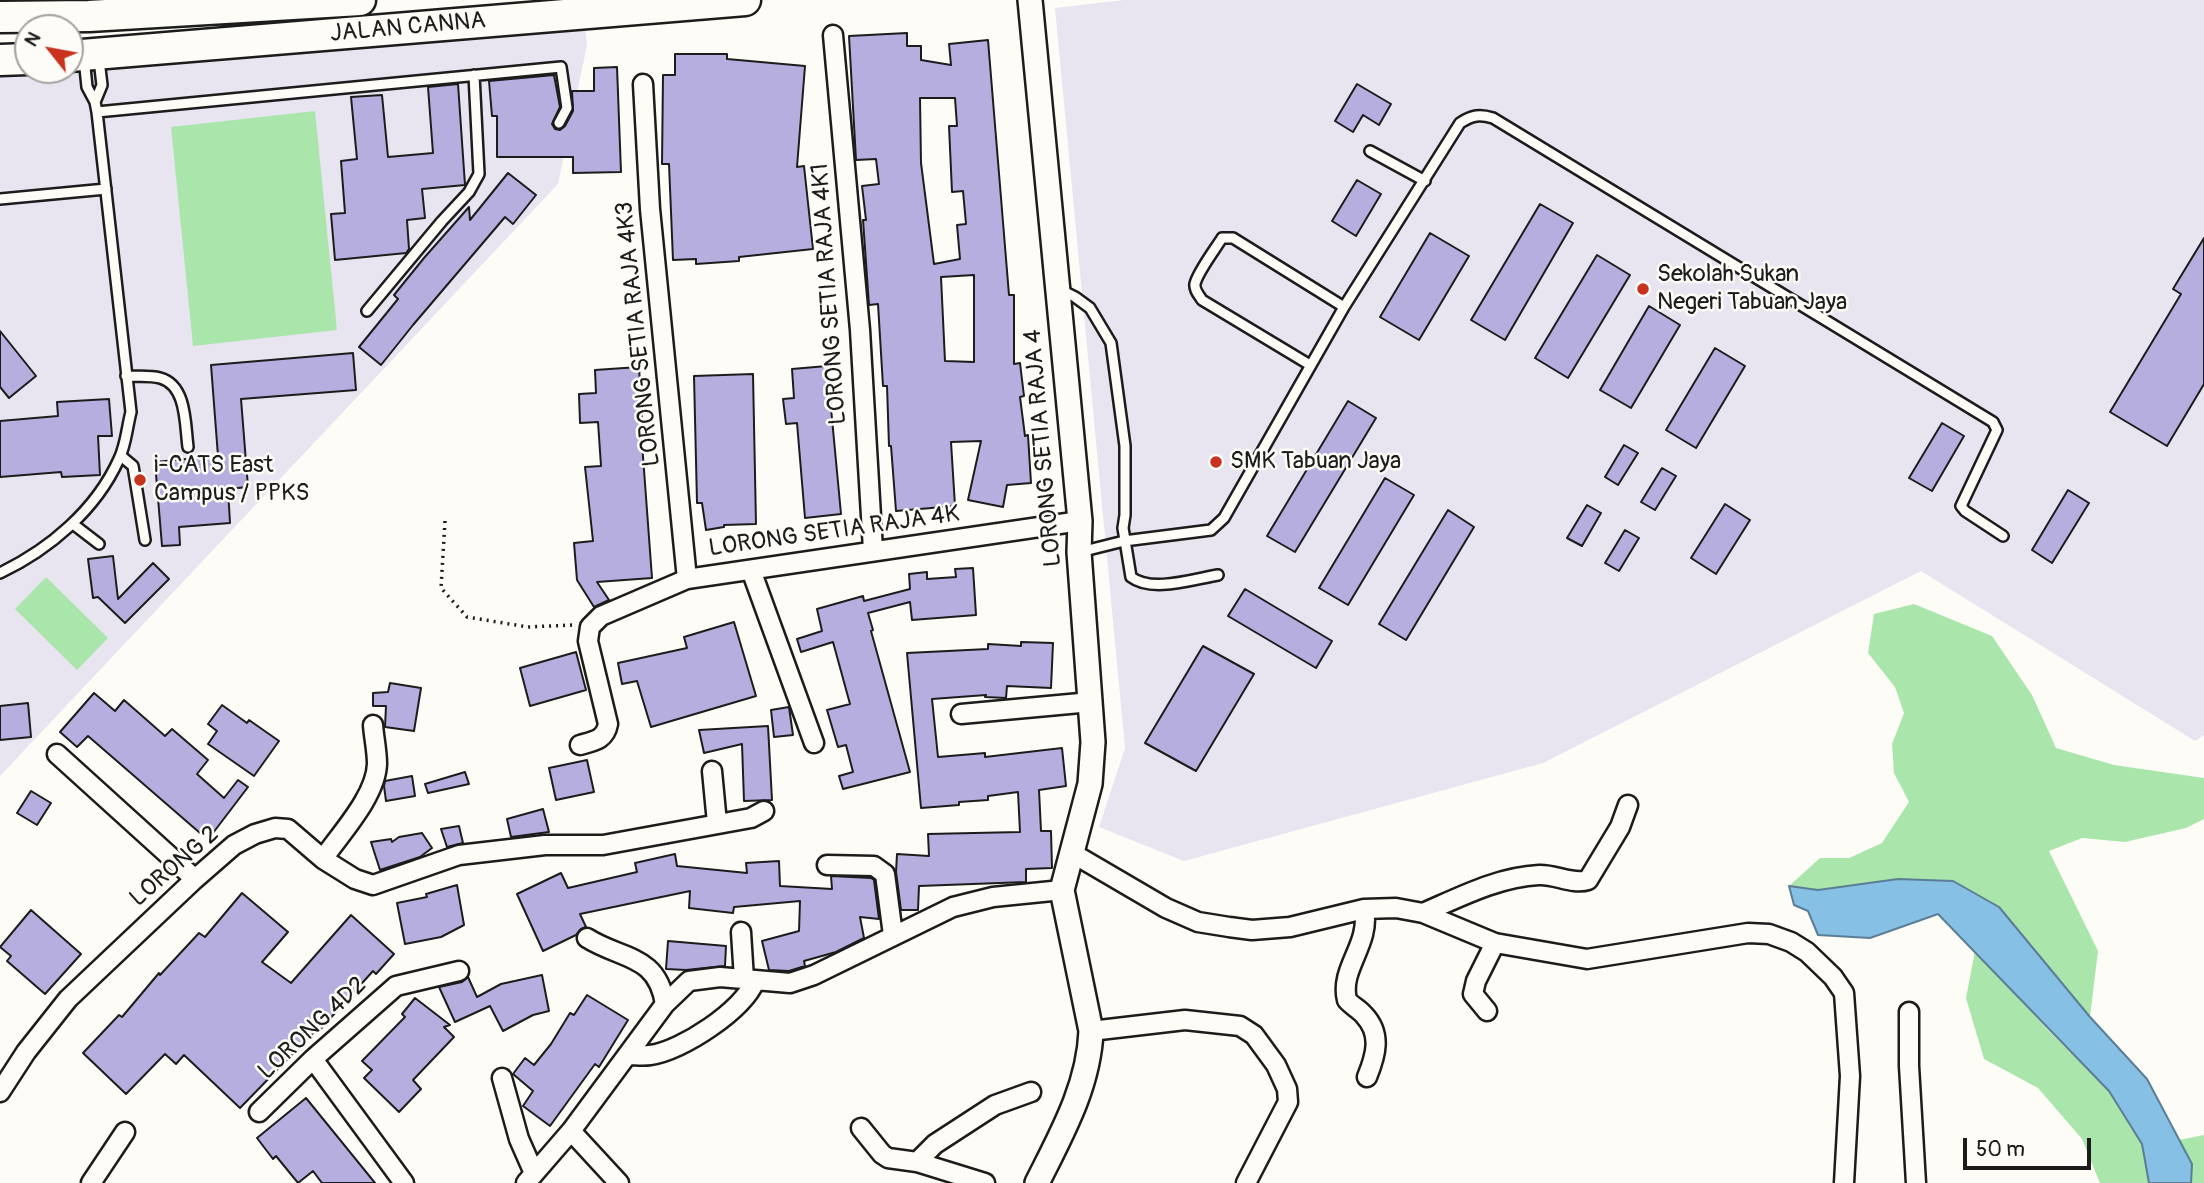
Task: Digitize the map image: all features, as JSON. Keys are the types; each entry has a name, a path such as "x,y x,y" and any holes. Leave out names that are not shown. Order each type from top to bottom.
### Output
{"highway":[{"name":"JALAN CANNA","path":"84,56 745,0"},
{"name":"JALAN CANNA","path":"0,17 89,16 347,1"}],"street":[{"name":"LORONG SETIA RAJA 4","path":"1030,0 1080,521 1079,552 1093,742 1090,784 1062,890"},
{"name":"LORONG SETIA RAJA 4K1","path":"833,35 860,330 873,550"},
{"name":"LORONG SETIA RAJA 4K3","path":"643,84 650,209 687,579"},
{"name":"LORONG SETIA RAJA 4K","path":"601,616 687,579 1080,521"},
{"path":"751,570 814,743"},
{"path":"580,745 600,739 606,733 608,724 588,641 590,627 601,616"},
{"path":"961,714 1091,702"},
{"path":"323,859 359,812 369,790 377,766 373,725"},
{"path":"57,754 195,878"},
{"path":"712,771 717,823"},
{"path":"1423,913 1473,891 1522,877 1540,875 1558,876 1580,882 1588,880 1620,827 1628,805"},
{"name":"LORONG 2","path":"0,1092 26,1052 68,999 195,878 234,845 255,834 275,828 288,830 323,859 355,879 373,885 459,855 545,845 603,845 751,818 764,811"},
{"path":"1072,853 1166,908 1198,922 1252,930 1290,927 1364,909 1396,908 1423,913 1495,943 1587,959 1748,933 1769,934 1791,942 1807,952 1833,977 1844,993 1850,1076 1844,1183"},
{"path":"827,865 874,866 885,874 893,935"},
{"path":"530,1178 570,1131 665,1004 689,981 720,977 790,983 814,975 953,907 993,897 1062,890 1091,1031 1086,1073 1060,1137 1037,1183"},
{"path":"1364,909 1366,921 1363,941 1345,985 1347,1000 1367,1017 1377,1045 1377,1054 1367,1077"},
{"path":"628,1055 651,1055 694,1038 750,993 741,932"},
{"path":"587,937 600,946 639,960 656,975 663,989 665,1004"},
{"path":"1487,1011 1473,994 1476,981 1495,943"},
{"name":"LORONG 4D2","path":"259,1112 313,1059 396,986 460,971"},
{"path":"1909,1012 1909,1066 1916,1183"},
{"path":"1091,1031 1185,1020 1240,1026 1254,1035 1276,1065 1287,1089 1288,1102 1248,1180 1268,1183"},
{"path":"313,1059 404,1183"},
{"path":"502,1079 530,1178"},
{"path":"917,1162 935,1144 995,1105 1031,1092"},
{"path":"861,1128 888,1158 917,1162 985,1183"},
{"path":"570,1131 619,1183"},
{"path":"91,1183 125,1132"}],"lane":[{"path":"84,56 102,85 96,107"},
{"path":"0,573 21,563 73,524 103,491 121,456 131,412 96,107 87,87 84,56"},
{"path":"96,107 561,67 567,108 559,123"},
{"path":"367,311 469,192 478,174 474,75"},
{"path":"1079,552 1124,541 1211,530 1224,518 1343,307 1460,123 1468,117 1480,114 1493,118 1993,422 1997,429 1961,506 2003,536"},
{"path":"1370,151 1425,181"},
{"path":"0,199 106,189"},
{"path":"1310,365 1202,300 1195,283 1223,238 1233,239 1343,307"},
{"path":"1057,289 1090,308 1111,343 1125,446 1124,541 1131,577 1138,583 1150,586 1218,575"},
{"path":"125,376 161,378 175,387 181,400 188,447"},
{"path":"121,456 133,466 145,540"},
{"path":"73,524 99,544"}],"path":[{"path":"445,521 441,588 467,617 528,627 580,624 601,616"}],"shaded area":[{"name":"Sekolah Sukan Negeri Tabuan Jaya","path":"1124,0 2204,0 2204,735 2195,741 1921,571 1543,763 1184,861 1099,827 1125,748 1055,8"},
{"name":"i-CATS East Campus / PPKS","path":"585,24 587,45 558,184 0,776 0,69 14,69 14,84 84,84 84,69"}],"green space":[{"path":"315,111 337,330 193,346 171,127"},
{"path":"46,577 108,638 77,670 15,609"},
{"path":"1914,604 1992,636 2032,695 2056,748 2114,765 2204,778 2204,819 2186,828 2125,842 2082,838 2049,851 2098,951 2090,1017 1999,907 1898,879 1818,890 1789,886 1820,858 1849,858 1882,843 1909,802 1894,773 1892,744 1904,713 1895,687 1868,653 1874,614"},
{"path":"1975,951 2109,1091 2142,1144 2149,1183 2100,1183 2082,1139 2038,1088 1984,1059 1966,998"},
{"path":"2204,1135 2204,1183 2191,1183 2192,1164 2179,1140"}],"water":[{"path":"1898,879 1953,881 1999,907 2090,1017 2147,1079 2192,1164 2191,1183 2149,1183 2142,1144 2109,1091 1938,914 1870,938 1818,935 1808,911 1794,905 1789,886 1818,890"}],"building":[{"path":"907,33 907,46 921,46 921,60 951,65 949,44 988,40 1009,295 1014,295 1014,364 1020,363 1024,396 1020,397 1025,436 1028,435 1031,483 1007,485 1003,507 968,500 981,441 951,442 955,506 896,511 889,446 887,386 883,386 878,304 869,305 863,220 866,220 862,186 879,184 876,159 856,160 849,36","holes":["920,98 955,98 957,126 949,126 952,192 963,191 966,224 957,225 960,259 934,264 921,163","974,275 974,362 945,361 941,277"]},
{"path":"675,54 727,54 727,59 805,66 797,167 804,166 813,249 739,257 739,261 696,264 696,259 673,260 669,164 662,164 663,75 675,75"},
{"path":"617,67 621,172 573,173 573,157 497,157 497,116 492,116 489,81 554,75 560,107 552,124 555,129 560,130 573,111 572,91 594,91 594,68"},
{"path":"458,84 465,185 422,189 425,218 407,220 409,249 406,253 335,260 331,214 345,213 341,161 357,159 351,97 382,95 388,157 433,153 428,87"},
{"path":"1357,84 1391,104 1379,125 1363,115 1353,132 1335,121"},
{"path":"508,173 536,195 513,224 505,217 381,365 359,347 398,299 394,295 424,258 469,207 470,220"},
{"path":"1357,180 1381,194 1356,236 1332,221"},
{"path":"1540,204 1573,223 1505,340 1471,320"},
{"path":"1430,233 1469,256 1419,340 1380,317"},
{"path":"2204,238 2204,384 2167,446 2110,412 2181,294 2173,289"},
{"path":"1597,255 1630,275 1568,378 1535,358"},
{"path":"1649,306 1680,325 1631,408 1600,390"},
{"path":"0,331 36,376 9,398 0,387"},
{"path":"1715,348 1745,366 1696,448 1666,430"},
{"path":"353,353 356,390 241,399 248,487 228,489 230,523 179,527 180,545 162,546 155,462 218,456 211,365"},
{"path":"827,366 841,514 805,518 797,423 786,424 783,399 794,398 792,369"},
{"path":"639,367 652,578 597,582 609,600 594,607 577,580 574,543 593,541 585,467 601,466 598,422 580,423 579,394 596,393 595,370"},
{"path":"753,374 756,524 724,525 706,530 702,503 697,503 694,376"},
{"path":"109,399 112,436 98,436 100,475 62,477 61,472 0,477 0,421 58,416 57,402"},
{"path":"1348,401 1376,418 1295,552 1267,536"},
{"path":"1942,423 1964,436 1932,491 1909,478"},
{"path":"1624,445 1638,453 1618,485 1605,477"},
{"path":"1662,468 1676,476 1655,510 1641,502"},
{"path":"1385,478 1414,495 1348,605 1319,588"},
{"path":"2068,490 2089,503 2052,563 2032,550"},
{"path":"1725,504 1750,520 1716,574 1691,558"},
{"path":"1587,505 1601,513 1582,546 1567,538"},
{"path":"1448,510 1474,527 1406,640 1379,624"},
{"path":"1625,530 1639,538 1619,571 1605,563"},
{"path":"113,556 118,599 153,563 169,579 125,623 98,597 93,598 88,559"},
{"path":"973,568 976,615 912,620 910,602 868,613 910,772 843,789 839,776 853,772 846,745 838,747 827,710 850,704 833,642 801,652 797,639 822,631 817,609 863,596 864,601 910,589 909,574 927,572 927,579 956,577 955,569"},
{"path":"1245,589 1332,641 1316,668 1228,616"},
{"path":"734,622 756,696 651,727 637,681 622,684 618,663 687,648 684,637"},
{"path":"1021,642 1053,643 1051,688 1007,686 1006,698 985,697 986,695 932,699 938,757 985,753 985,757 1062,748 1066,786 1039,790 1041,831 1051,831 1052,868 1026,869 1026,882 919,886 918,910 901,910 896,872 897,854 929,856 928,834 1020,832 1018,792 988,796 988,800 959,802 959,805 921,808 907,653 988,649 988,644 1021,646"},
{"path":"1203,646 1254,674 1196,771 1145,743"},
{"path":"576,652 586,690 530,706 520,668"},
{"path":"390,683 421,688 414,731 385,727 386,706 373,706 373,693 388,692"},
{"path":"94,693 115,711 124,700 165,736 172,729 208,760 197,774 224,798 238,780 248,787 213,833 205,827 200,833 88,736 77,747 60,732"},
{"path":"28,703 31,737 0,740 0,706"},
{"path":"222,705 279,741 254,776 208,744 217,731 208,724"},
{"path":"789,707 793,735 774,737 771,710"},
{"path":"768,726 772,800 744,801 742,744 704,753 699,730"},
{"path":"587,760 594,792 556,800 549,768"},
{"path":"465,772 469,784 428,793 425,784"},
{"path":"412,776 415,796 386,801 385,781"},
{"path":"31,791 51,803 37,825 17,813"},
{"path":"543,809 549,832 511,837 507,819"},
{"path":"459,826 463,843 447,847 441,829"},
{"path":"422,833 432,848 420,857 380,870 371,842 391,839 392,842 399,837"},
{"path":"675,854 677,866 747,873 746,863 779,861 780,886 832,889 831,876 871,878 874,880 879,919 860,917 864,938 836,952 804,961 805,966 789,971 769,970 762,941 799,931 800,901 734,907 733,913 689,908 690,891 580,914 586,927 576,935 543,951 517,894 561,873 568,888 637,872 635,863"},
{"path":"457,885 464,925 441,937 405,944 397,903 427,897 426,894"},
{"path":"242,893 288,932 262,962 291,983 351,915 394,954 376,974 373,971 317,1033 315,1031 240,1108 184,1055 176,1064 165,1054 126,1094 83,1053 119,1015 122,1017 159,973 160,975 199,933 205,937"},
{"path":"31,910 81,954 45,994 7,961 11,956 0,947"},
{"path":"668,941 726,946 725,966 666,969"},
{"path":"542,975 549,1011 533,1015 503,1031 490,1006 455,1022 439,987 462,982 468,977 477,997 501,984"},
{"path":"587,995 628,1020 599,1067 595,1064 550,1126 523,1106 533,1091 513,1074 525,1058 534,1065 570,1013 574,1015"},
{"path":"415,998 450,1025 444,1027 454,1037 413,1080 421,1089 399,1112 364,1078 372,1070 362,1061 405,1017 402,1014"},
{"path":"306,1098 375,1183 322,1183 313,1171 298,1183 276,1156 273,1159 257,1138"}],"place":[{"name":"Sekolah Sukan Negeri Tabuan Jaya","path":"1643,289"},
{"name":"SMK Tabuan Jaya","path":"1216,462"},
{"name":"i-CATS East Campus / PPKS","path":"140,480"}]}
